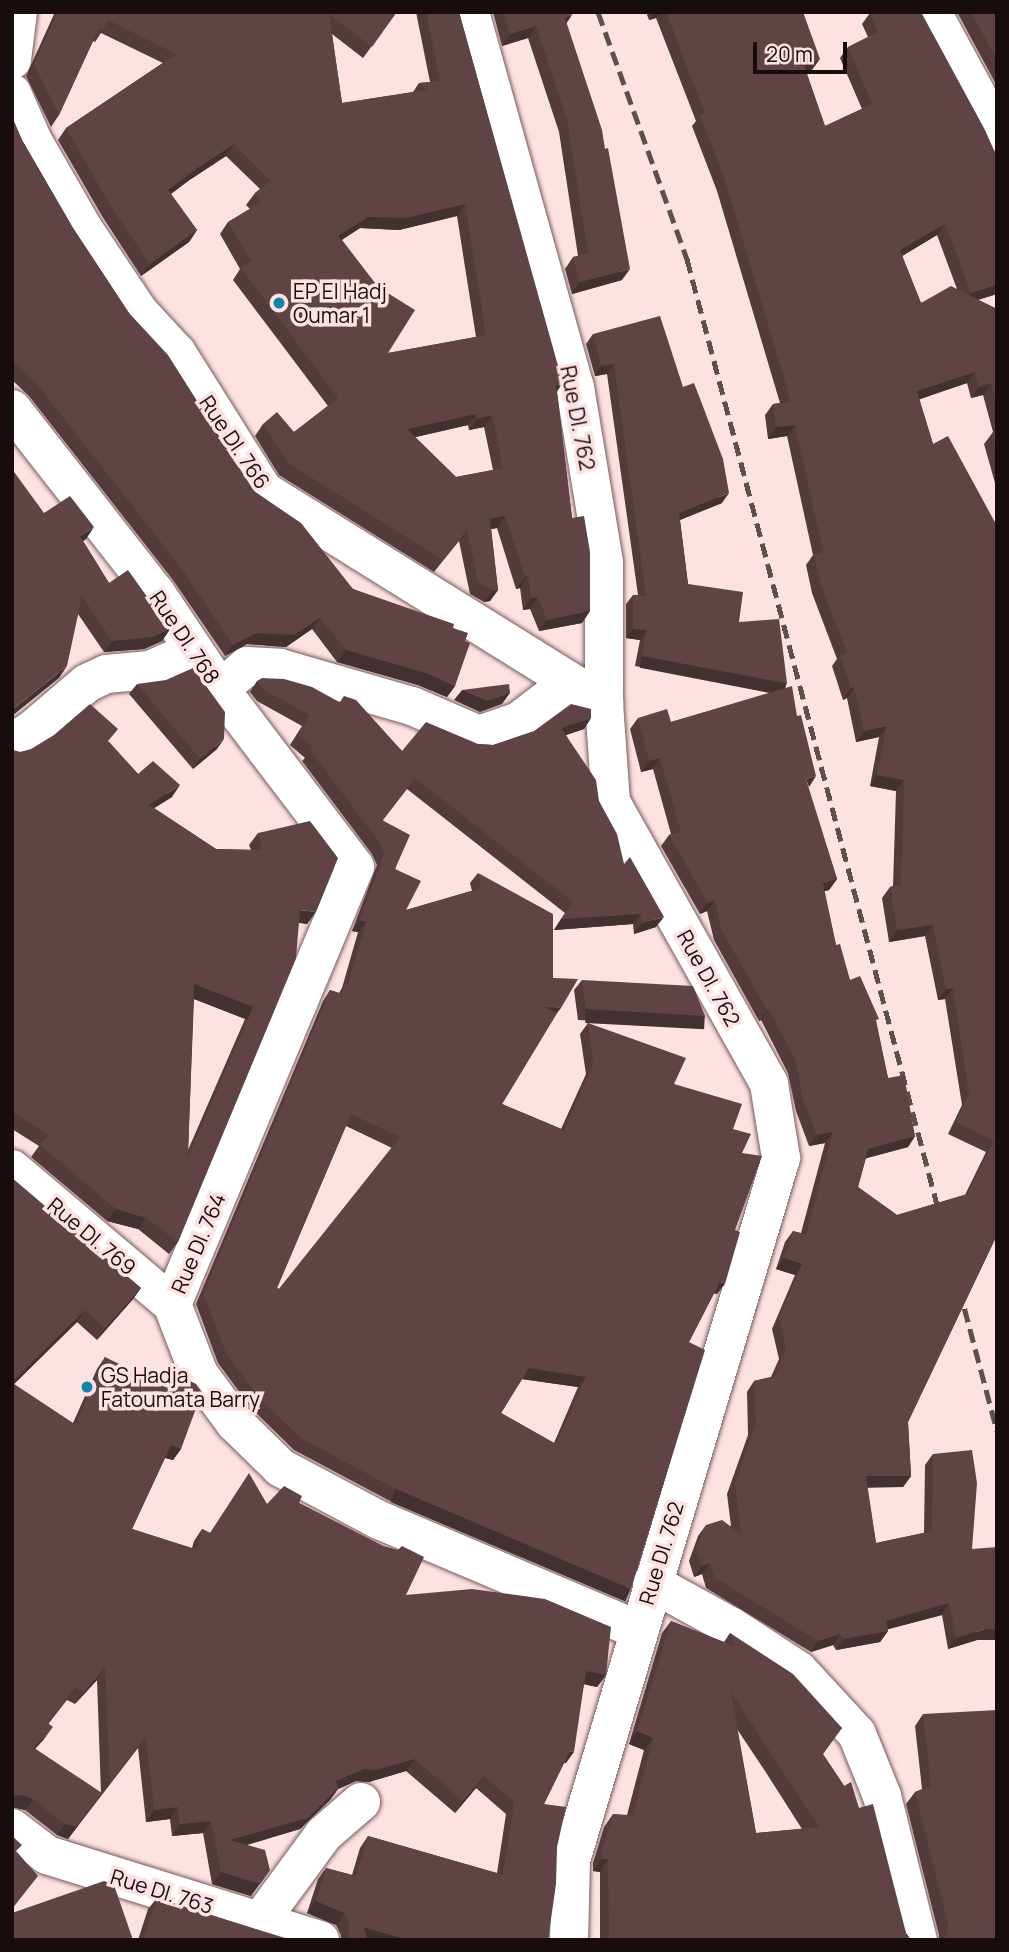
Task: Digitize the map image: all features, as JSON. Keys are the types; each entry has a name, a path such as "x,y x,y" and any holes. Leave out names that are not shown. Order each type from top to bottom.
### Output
{"street":[{"path":"12,60 19,12"},
{"name":"Rue DI. 762","path":"470,12 575,387 604,562 604,703 611,802 769,1084 781,1158 571,1860 569,1940"},
{"path":"932,12 997,132"},
{"name":"Rue DI. 766","path":"12,93 33,141 83,228 139,313 177,353 264,491 604,703"},
{"name":"Rue DI. 768","path":"12,409 156,593 220,689 355,867"},
{"path":"12,742 32,730 87,683 106,674 150,670 193,651"},
{"path":"220,689 247,666 280,668 412,706 479,735 519,722 558,691 580,694 604,703"},
{"name":"Rue DI. 764","path":"355,867 172,1304 199,1374 235,1423 281,1468 379,1520 638,1630"},
{"name":"Rue DI. 769","path":"12,1169 172,1304"},
{"path":"652,1583 732,1627 798,1670 857,1734 882,1796 918,1940"},
{"path":"260,1921 324,1834 361,1802"},
{"name":"Rue DI. 763","path":"12,1828 47,1856 320,1940"}],"building":[{"path":"58,12 396,13 372,47 329,14 342,103 427,90 419,83 440,81 426,12 459,12 562,380 562,384 556,385 572,518 584,516 590,552 590,611 547,620 538,597 531,598 528,576 525,577 505,516 490,519 498,590 492,591 478,582 467,529 443,560 288,463 263,424 277,412 294,432 338,398 241,268 251,261 228,222 261,202 255,193 271,181 234,144 196,169 168,190 197,230 150,264 110,205 66,128 176,54 108,20 103,30 99,28 59,115 34,64","holes":["465,204 486,335 388,353 415,310 378,287 338,236 368,217 407,218","476,414 477,419 492,415 503,468 456,477 407,429"]},
{"path":"504,12 571,12 572,15 565,18 602,130 605,149 608,148 630,269 580,282 573,257 588,253 567,120 536,26 510,34"},
{"path":"666,12 803,12 820,59 804,65 825,126 872,104 848,47 878,32 870,13 921,12 997,157 997,285 971,293 945,224 900,250 921,303 951,286 997,309 997,406 991,383 979,387 975,372 917,391 933,444 948,436 997,526 997,1235 908,1422 911,1476 866,1476 876,1543 932,1531 933,1454 972,1450 977,1483 972,1549 997,1547 997,1629 985,1629 956,1638 949,1603 886,1621 888,1631 844,1639 840,1634 818,1641 714,1577 710,1563 702,1566 696,1549 706,1525 722,1520 741,1534 735,1483 756,1424 754,1381 775,1376 786,1348 779,1318 802,1264 784,1258 793,1231 806,1235 833,1132 817,1135 803,1100 796,1062 769,1009 767,1010 721,929 715,900 708,903 669,835 681,832 660,758 649,761 638,718 667,709 671,722 792,686 797,716 801,715 816,776 806,779 837,879 823,883 836,945 840,944 850,980 860,976 879,1019 876,1020 888,1078 904,1075 915,1136 868,1149 858,1187 897,1215 967,1194 994,1141 956,1122 969,1094 953,988 946,989 933,925 897,930 890,887 901,885 904,780 877,775 887,726 864,731 854,687 851,688 840,655 847,653 820,582 814,554 823,552 795,425 776,427 773,404 791,402 725,180 700,115 705,114"},
{"path":"971,12 997,12 997,60"},
{"path":"12,117 22,140 73,228 129,313 168,355 254,491 301,523 353,589 454,624 453,628 468,633 465,641 470,643 455,686 426,673 346,650 320,618 294,635 256,633 233,645 181,568 37,384 16,365 12,368"},
{"path":"660,316 683,387 694,383 723,459 729,493 679,513 688,584 743,592 739,622 779,619 787,683 642,656 647,630 633,629 633,595 646,596 614,364 601,366 593,334"},
{"path":"997,430 997,450 992,433"},
{"path":"12,469 44,513 70,496 94,527 80,536 109,583 128,570 170,629 153,637 112,641 82,596 67,666 12,710"},
{"path":"193,668 225,712 224,739 200,759 137,684 166,680"},
{"path":"262,678 284,679 312,687 341,703 344,696 356,700 402,751 426,722 478,744 493,745 534,731 571,704 591,709 591,718 561,728 596,780 599,801 617,834 624,864 630,857 664,917 642,923 640,914 561,919 573,902 415,778 382,820 410,835 395,869 421,881 406,910 481,888 478,873 553,914 553,978 578,979 561,1008 544,1007 557,1013 502,1104 564,1130 593,1064 588,1023 686,1058 674,1084 742,1104 733,1129 751,1134 742,1153 762,1156 735,1230 740,1232 725,1284 720,1282 689,1342 705,1350 631,1589 396,1489 302,1439 259,1398 226,1353 203,1294 330,990 342,994 345,984 348,985 366,922 359,920 384,854 380,843 310,750 313,747 298,735 309,715 264,690 257,681","holes":["351,1114 400,1137 279,1289 277,1288","529,1368 586,1377 556,1444 501,1413"]},
{"path":"509,684 510,693 487,701 462,690"},
{"path":"90,704 118,729 108,741 138,774 153,761 180,785 149,805 216,849 262,850 258,833 310,821 338,858 316,912 300,910 296,958 178,1242 146,1218 116,1209 40,1145 49,1135 12,1112 12,750 20,752 31,749 54,735","holes":["194,984 253,1007 188,1157"]},
{"path":"582,980 693,986 705,1016 586,1009"},
{"path":"12,1178 141,1288 105,1328 85,1310 12,1382"},
{"path":"105,1357 172,1390 181,1376 196,1384 202,1392 181,1449 171,1445 132,1529 197,1550 202,1529 210,1533 249,1473 267,1504 284,1486 302,1496 299,1503 383,1546 399,1551 402,1546 424,1557 406,1595 472,1589 545,1599 611,1627 606,1675 586,1671 574,1752 570,1751 544,1804 566,1807 557,1847 556,1884 548,1940 408,1940 363,1927 368,1940 346,1940 349,1923 344,1913 316,1901 326,1868 356,1876 368,1836 503,1875 514,1802 484,1776 463,1801 415,1759 377,1770 364,1769 336,1781 338,1788 308,1818 230,1840 265,1850 270,1870 260,1884 221,1872 211,1821 180,1824 178,1807 154,1810 146,1736 110,1783 105,1668 84,1692 75,1688 48,1723 53,1727 34,1748 102,1793 76,1827 65,1824 33,1799 22,1795 12,1796 12,1383 75,1425"},
{"path":"671,1621 734,1646 730,1633 793,1674 842,1728 822,1753 844,1786 851,1782 859,1808 873,1804 906,1933 911,1940 609,1940 608,1859 602,1859 602,1851 613,1814 633,1816 653,1738 637,1731","holes":["731,1692 819,1827 756,1833"]},
{"path":"997,1710 997,1940 943,1940 947,1935 948,1923 915,1792 931,1787 923,1714"},
{"path":"12,1836 22,1845 16,1851 38,1876 12,1909"},
{"path":"104,1881 114,1885 133,1940 12,1940 12,1913"},
{"path":"157,1898 288,1939 288,1940 143,1940"}],"railway":[{"path":"598,12 687,259 941,1220"},
{"path":"959,1288 997,1431"}],"place":[{"name":"EP El Hadj Oumar 1","path":"279,303"},
{"name":"GS Hadja Fatoumata Barry","path":"87,1387"}]}
